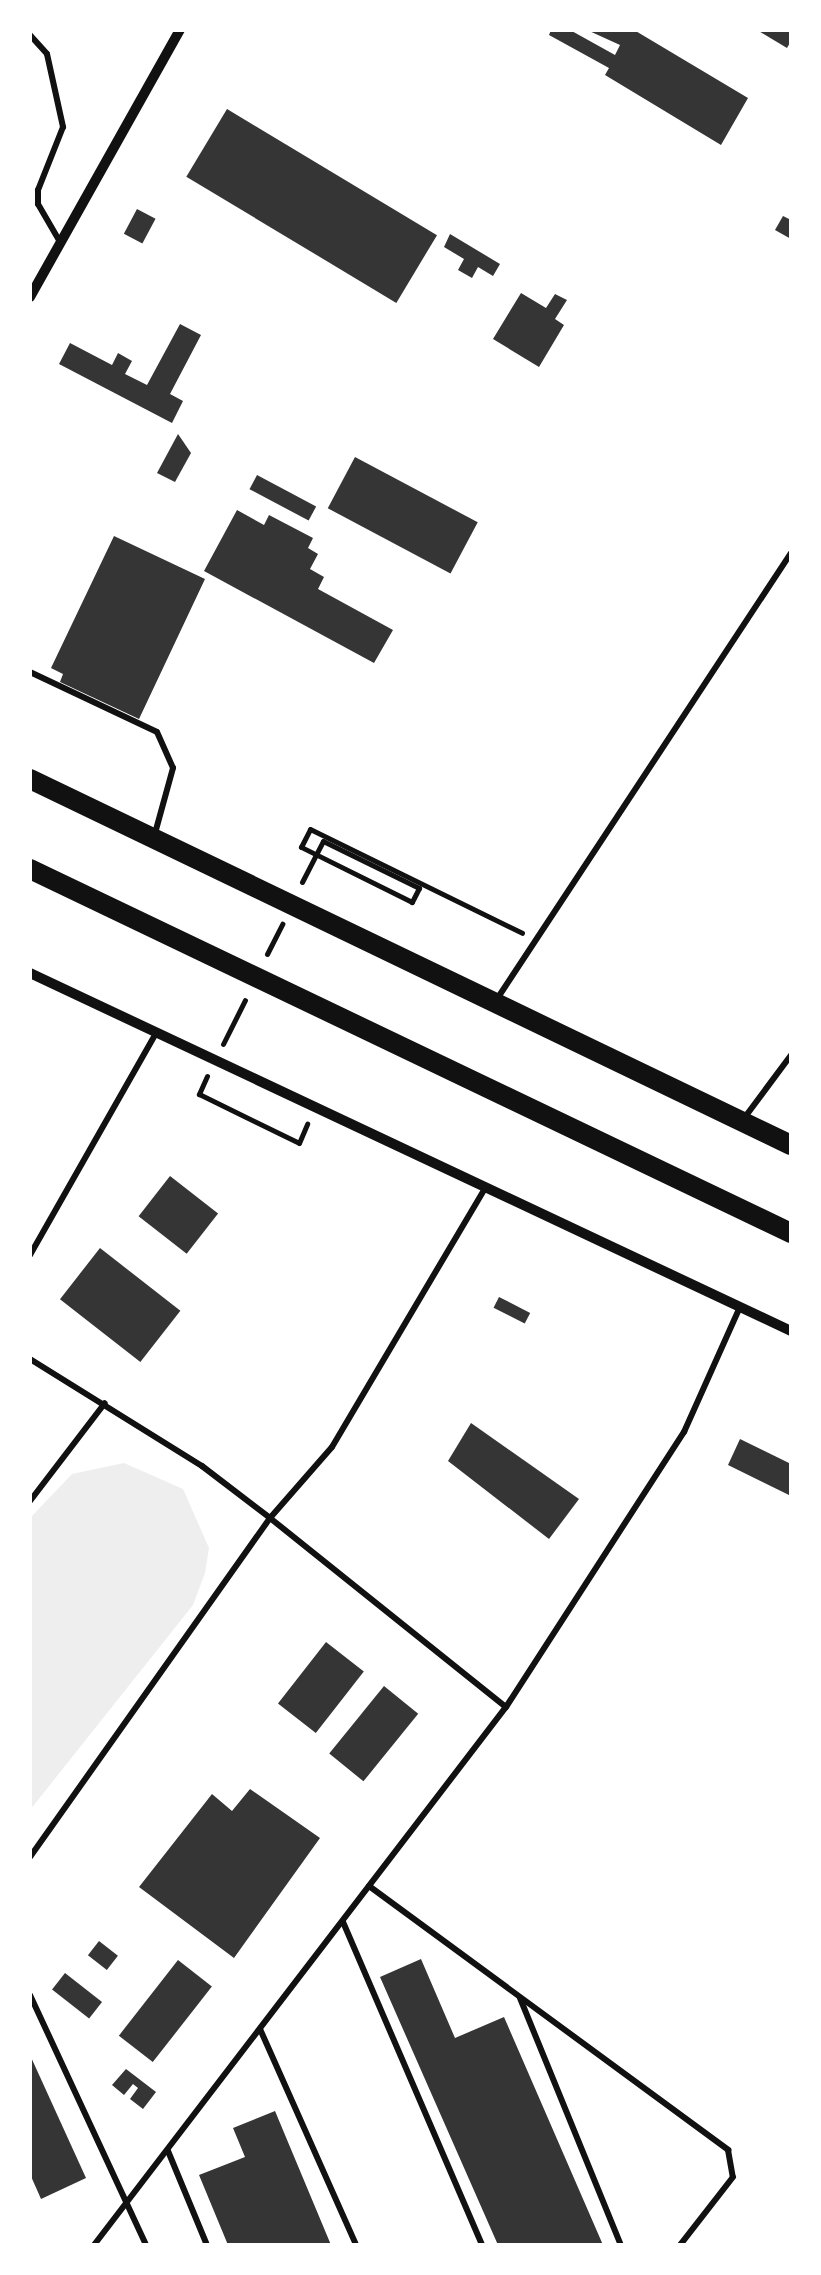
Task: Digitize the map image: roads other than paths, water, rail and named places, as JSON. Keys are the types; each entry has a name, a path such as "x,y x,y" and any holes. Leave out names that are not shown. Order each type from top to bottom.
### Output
{"highway":[{"path":"30,779 791,1145"},
{"path":"30,869 791,1233"}],"street":[{"path":"30,296 180,30"},
{"path":"30,973 791,1331"}],"lane":[{"path":"30,35 47,54 64,128 38,190 38,204 60,243"},
{"path":"494,1005 791,554"},
{"path":"30,672 157,732 172,768 154,838"},
{"path":"30,1254 157,1031"},
{"path":"742,1122 791,1055"},
{"path":"30,1857 270,1518 332,1447 486,1187"},
{"path":"94,2245 506,1708 684,1432 740,1307"},
{"path":"30,1359 105,1403 270,1518 506,1708"},
{"path":"30,1501 105,1403"},
{"path":"369,1886 728,2150 733,2178 680,2245"},
{"path":"342,1921 482,2245"},
{"path":"30,1995 146,2245"},
{"path":"519,1996 620,2245"},
{"path":"260,2029 356,2245"},
{"path":"167,2150 207,2245"}]}
